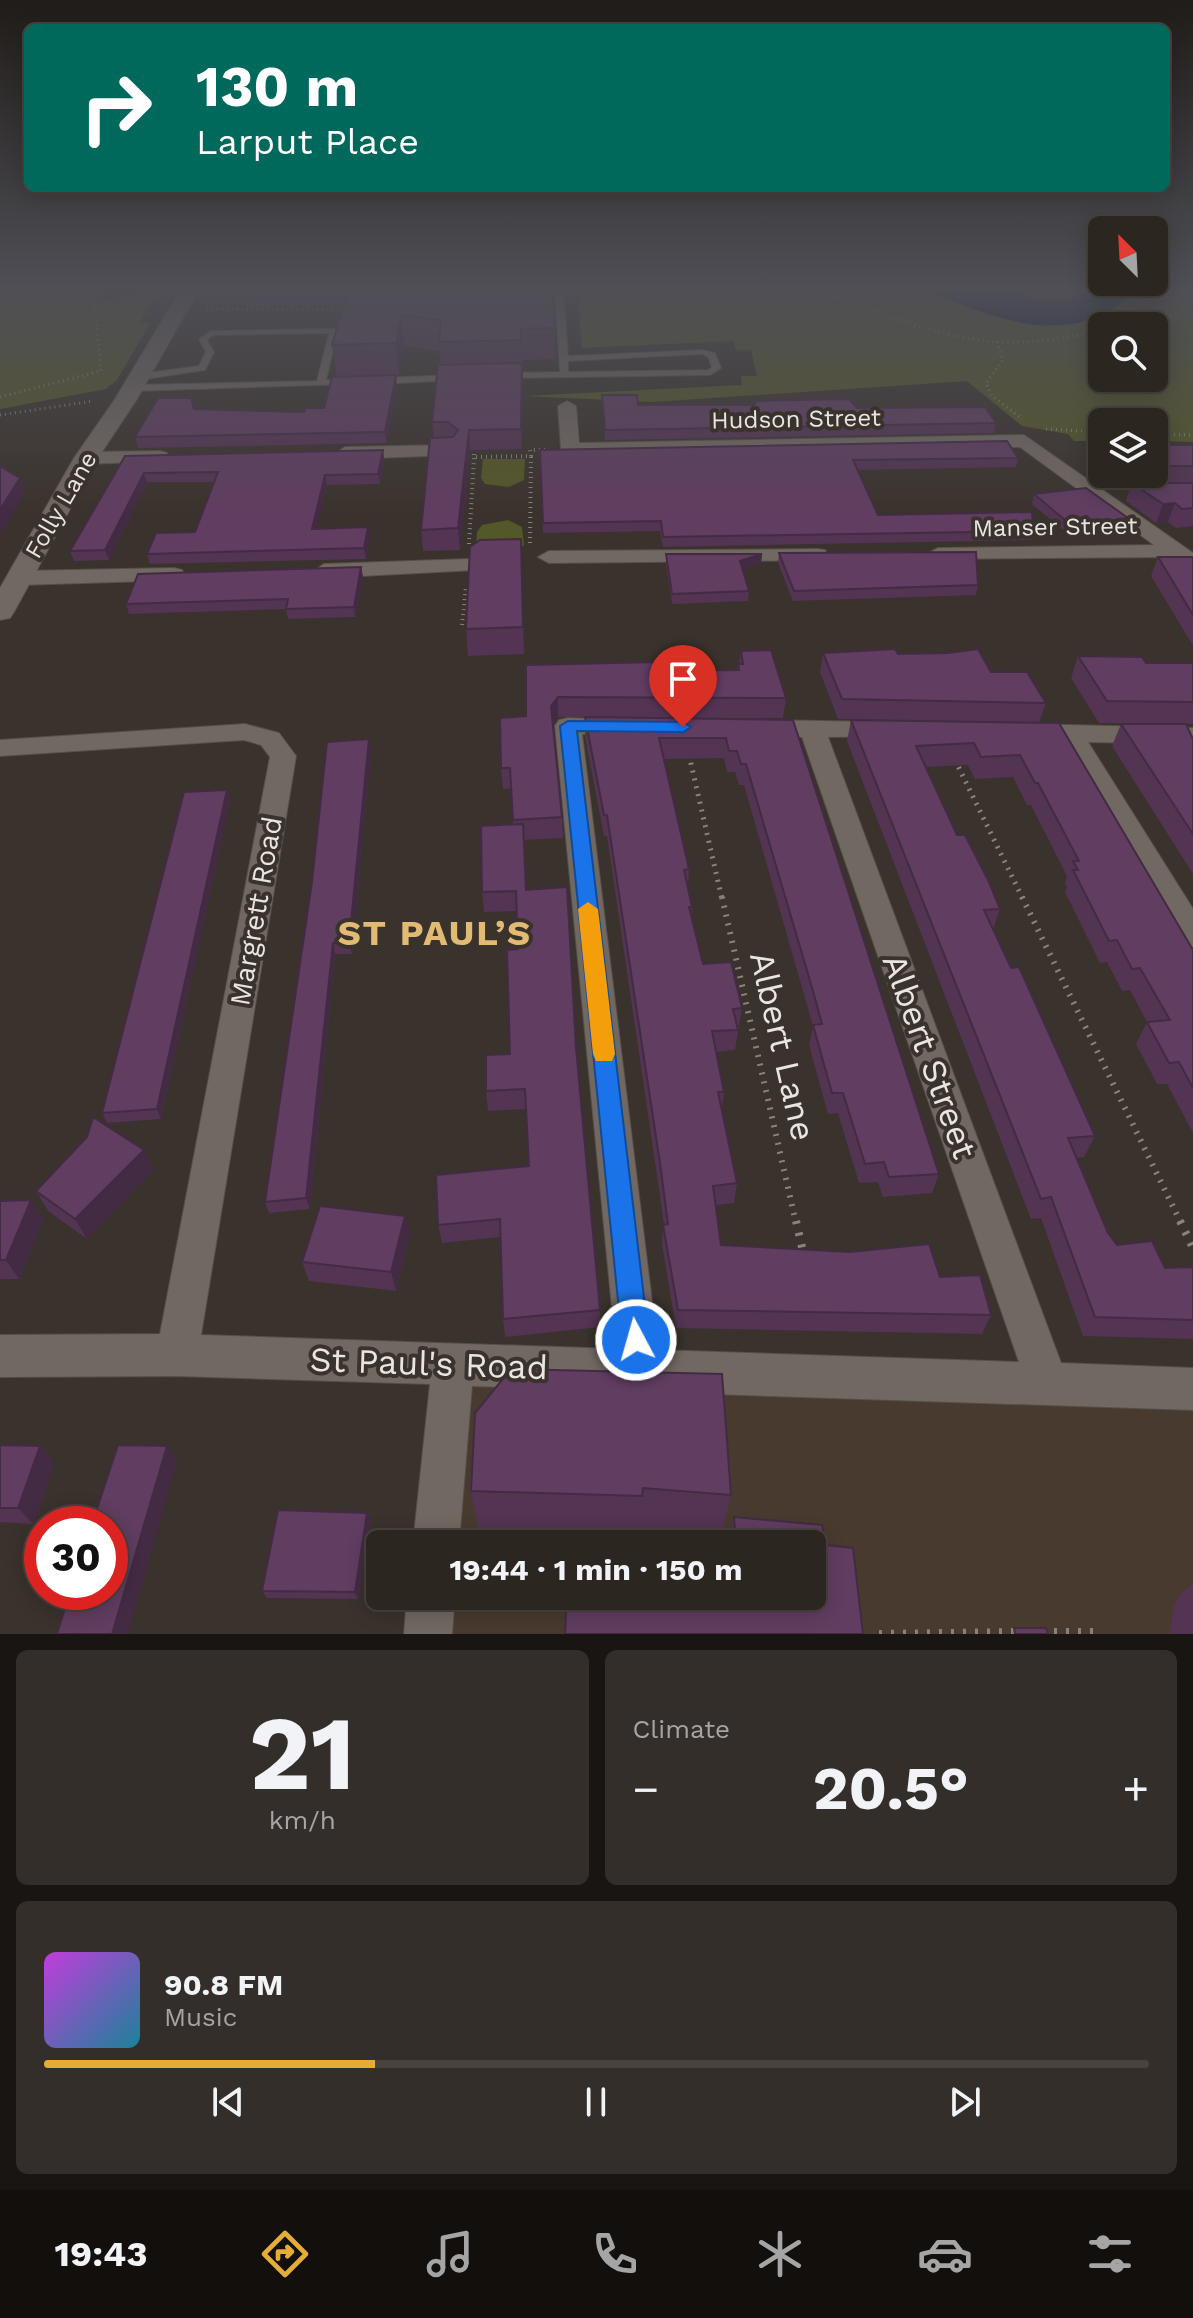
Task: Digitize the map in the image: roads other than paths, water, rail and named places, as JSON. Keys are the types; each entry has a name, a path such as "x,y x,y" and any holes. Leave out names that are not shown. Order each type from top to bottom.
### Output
{"street":[{"name":"Folly Lane","path":"0,612 86,458 148,362"},
{"name":"Hudson Street","path":"567,406 570,449 1029,434 1098,492"},
{"path":"323,454 448,451"},
{"path":"86,458 181,456"},
{"path":"1098,492 1130,492"},
{"path":"1098,492 1185,557"},
{"name":"Manser Street","path":"910,554 1185,557"},
{"path":"549,557 832,555"},
{"path":"303,572 468,565"},
{"path":"19,578 193,574"},
{"path":"639,1370 568,726 683,727"},
{"path":"726,727 940,731"},
{"name":"Albert Street","path":"812,729 1048,1384"},
{"name":"Margrett Road","path":"0,748 245,732 270,739 283,756 177,1355"},
{"path":"998,732 1193,736"},
{"path":"1070,733 1193,935"},
{"name":"St Paul's Road","path":"0,1356 177,1355 1193,1389"},
{"path":"437,1530 453,1364"},
{"path":"428,1634 430,1610"}],"lane":[{"path":"133,388 202,368 205,362"},
{"path":"321,383 326,362"},
{"path":"564,362 564,375"},
{"path":"488,377 710,372 717,368 715,362"},
{"path":"133,388 473,378"}],"district":[{"name":"ST PAUL’S","path":"435,933"}]}
